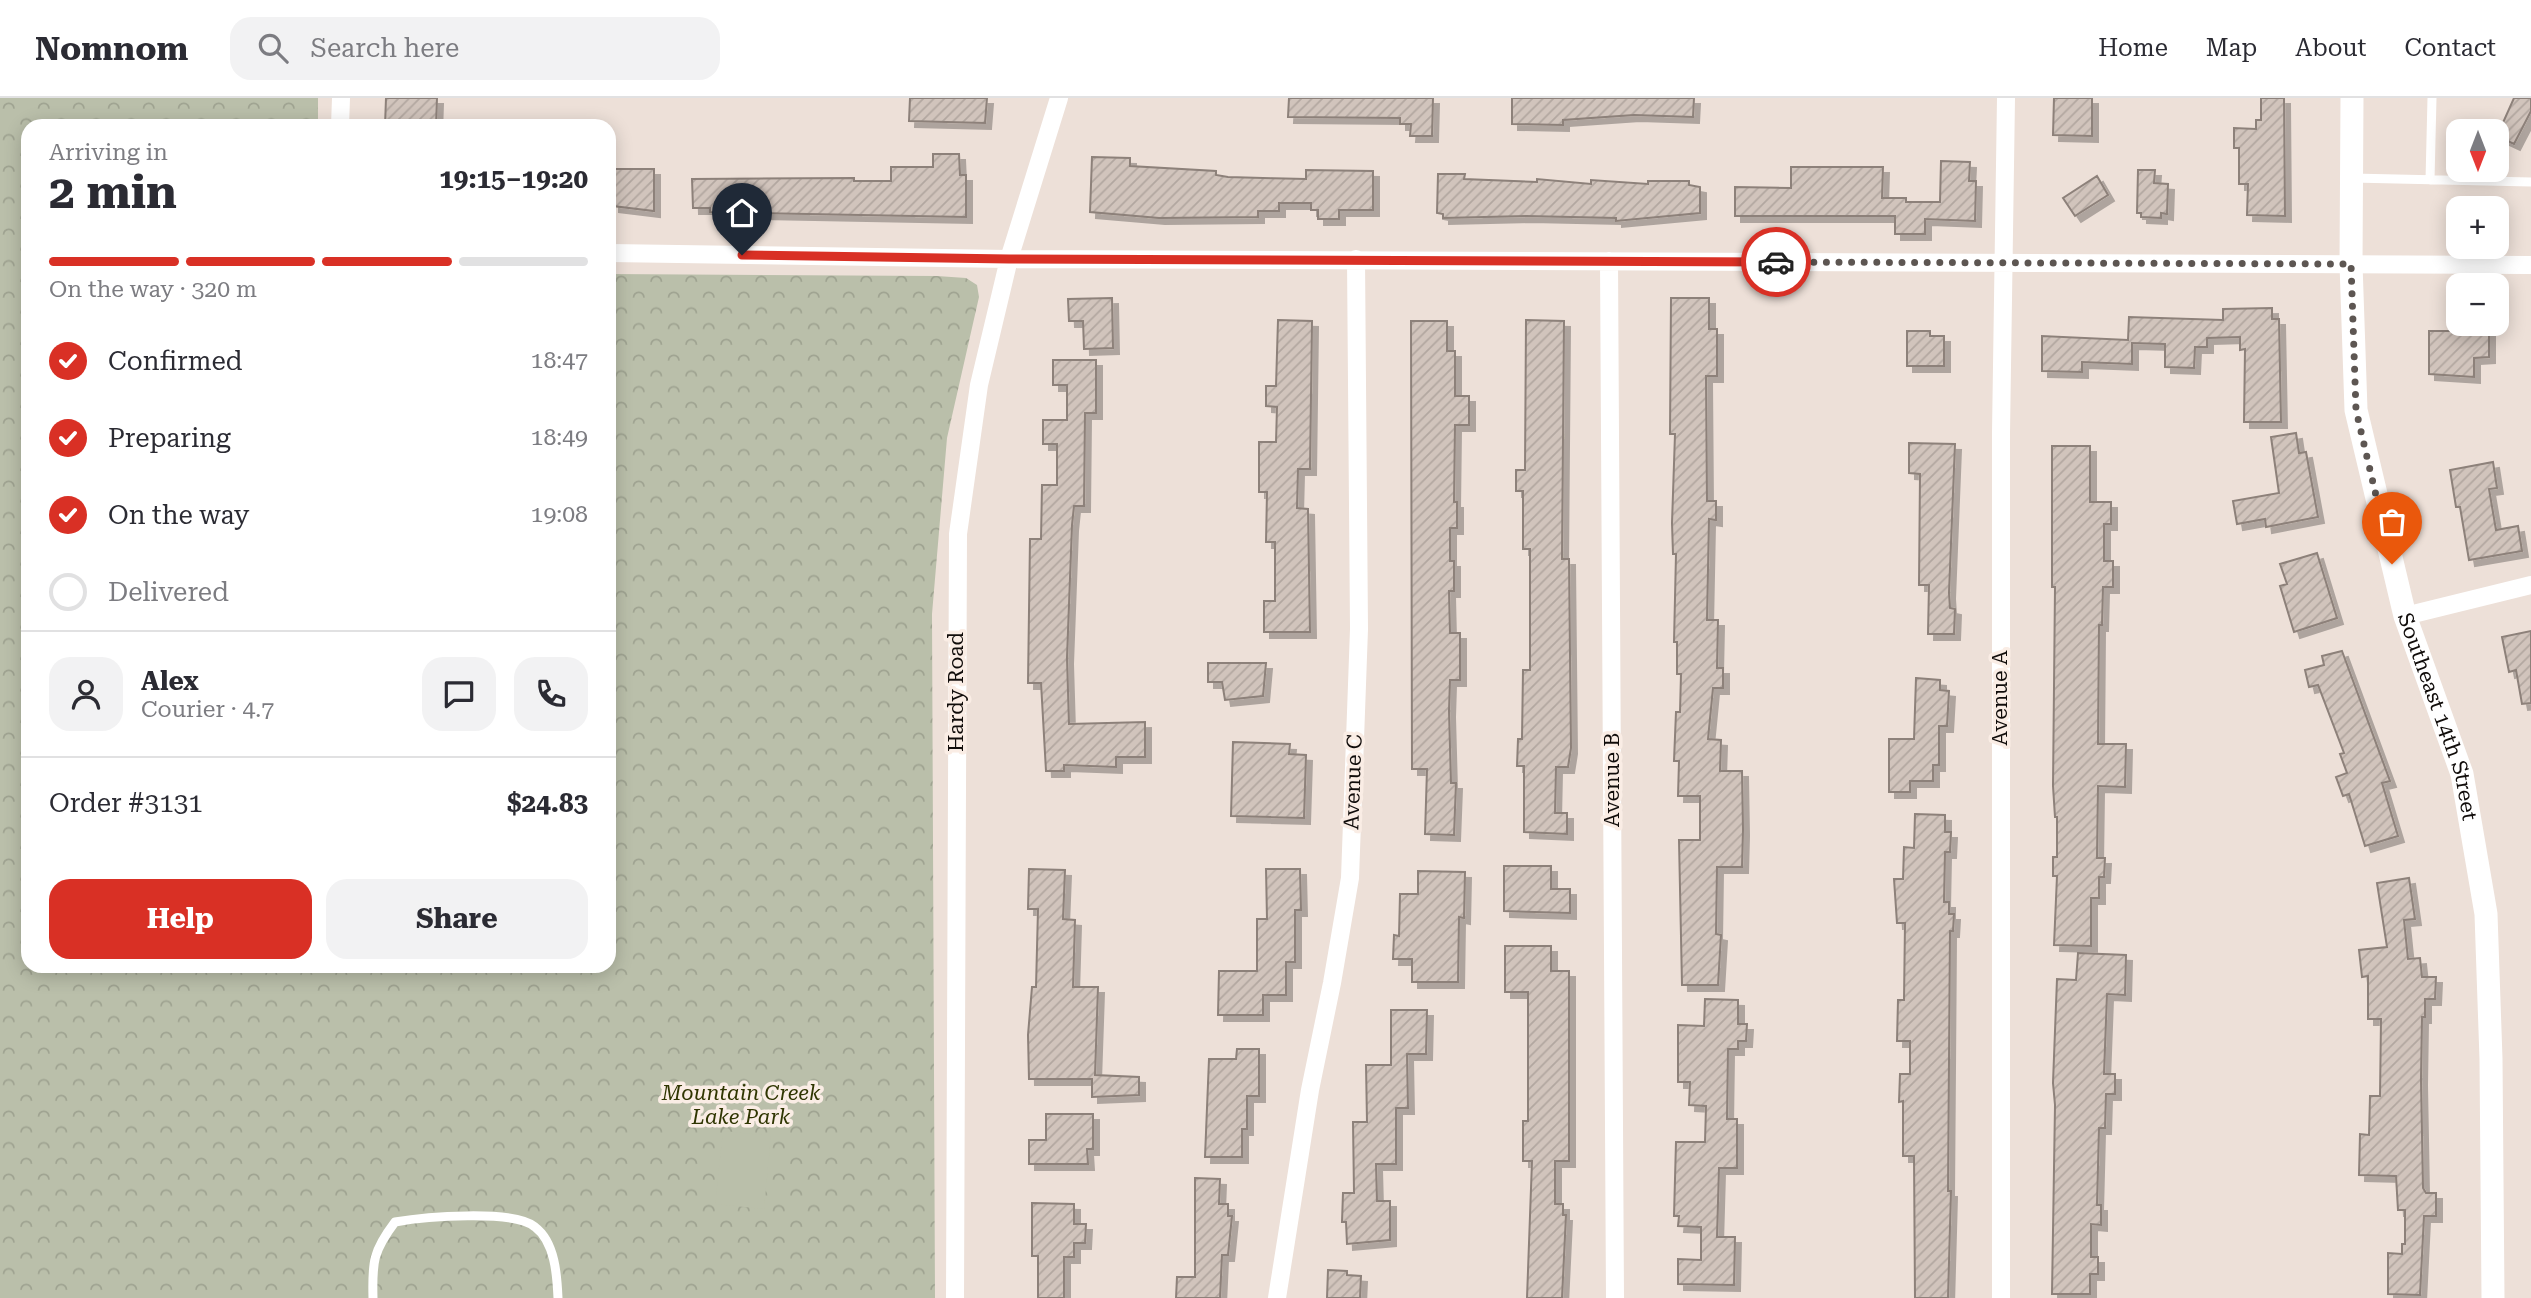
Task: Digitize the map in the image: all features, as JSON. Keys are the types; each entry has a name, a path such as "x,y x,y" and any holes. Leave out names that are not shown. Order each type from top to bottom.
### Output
{"street":[{"path":"340,119 341,98"},
{"name":"Hardy Road","path":"955,1298 958,534 979,385 1009,259 1059,98"},
{"name":"Avenue A","path":"2001,1298 2002,263 2006,98"},
{"name":"Southeast 14th Street","path":"2352,98 2351,264 2356,410 2404,616 2462,774 2486,914 2491,1059 2493,1298"},
{"path":"616,253 1009,259 2531,265"},
{"name":"Avenue C","path":"1277,1298 1310,1090 1350,878 1359,629 1356,259"},
{"name":"Avenue B","path":"1609,261 1615,1298"},
{"path":"2404,616 2531,585"}],"lane":[{"path":"2431,180 2432,98"},
{"path":"2351,178 2531,182"},
{"path":"373,1298 372,1273 377,1245 395,1222 424,1217 505,1217 535,1226 551,1249 558,1298"}],"green space":[{"name":"Mountain Creek Lake Park","path":"0,98 318,98 318,119 21,119 21,973 616,973 616,274 937,276 966,278 977,285 979,297 947,438 932,614 935,1298 0,1298"},
{"path":"723,1131 771,1136 764,1209 715,1204"}],"building":[{"path":"386,98 437,98 436,119 385,119"},
{"path":"910,98 987,98 985,123 909,121"},
{"path":"1289,98 1433,98 1432,136 1410,136 1411,124 1400,124 1400,118 1288,117"},
{"path":"1512,98 1694,98 1693,117 1634,115 1563,120 1563,125 1512,124"},
{"path":"2054,98 2092,98 2092,136 2053,135"},
{"path":"2261,98 2284,98 2285,216 2247,215 2248,184 2239,184 2239,148 2234,148 2234,128 2256,129 2256,120 2261,120"},
{"path":"2514,98 2531,98 2531,111 2514,144 2510,142 2510,119 2505,119"},
{"path":"933,154 959,154 960,175 966,175 966,217 710,212 710,208 693,208 692,179 854,178 854,181 891,181 891,167 933,167"},
{"path":"1092,157 1130,158 1130,166 1216,171 1216,175 1228,177 1306,179 1306,170 1373,171 1373,210 1339,210 1339,219 1318,219 1318,210 1311,210 1311,203 1279,203 1279,211 1258,211 1258,217 1159,218 1090,212"},
{"path":"1941,161 1970,162 1969,181 1976,181 1975,221 1925,219 1925,234 1895,234 1895,216 1735,216 1735,187 1791,188 1791,167 1883,167 1882,198 1906,198 1906,202 1940,202"},
{"path":"616,169 654,169 654,211 616,206"},
{"path":"2138,170 2155,170 2154,183 2168,184 2167,214 2161,213 2161,218 2141,217 2141,213 2137,213"},
{"path":"1438,174 1465,174 1464,179 1537,182 1537,179 1591,184 1591,180 1648,184 1648,181 1689,181 1689,185 1700,187 1700,213 1616,221 1616,218 1526,216 1443,218 1443,214 1437,213"},
{"path":"2097,176 2108,195 2075,216 2063,198"},
{"path":"1112,298 1113,348 1084,349 1083,321 1069,321 1068,299"},
{"path":"1671,298 1709,298 1709,329 1717,329 1717,376 1706,376 1707,501 1716,501 1716,520 1709,519 1707,620 1718,620 1717,668 1723,668 1723,688 1713,688 1708,739 1721,740 1720,771 1742,771 1743,830 1742,867 1717,867 1716,934 1721,935 1718,985 1682,985 1679,840 1700,840 1700,796 1678,796 1679,761 1674,761 1681,674 1677,674 1677,642 1674,642 1676,554 1673,554 1672,523 1675,434 1670,434"},
{"path":"2272,308 2272,319 2279,319 2281,422 2244,422 2245,349 2240,350 2240,337 2207,338 2207,347 2195,347 2194,368 2165,367 2165,344 2132,343 2132,364 2082,362 2082,372 2042,371 2042,336 2128,340 2129,317 2223,320 2223,309"},
{"path":"1278,320 1312,321 1310,469 1298,469 1297,508 1308,509 1310,632 1264,632 1264,601 1275,601 1275,542 1266,542 1267,492 1259,492 1259,442 1276,442 1277,407 1266,406 1266,386 1276,386"},
{"path":"1526,320 1564,321 1562,559 1569,559 1571,748 1568,767 1556,767 1555,813 1567,813 1567,834 1524,832 1524,766 1517,766 1518,739 1522,739 1523,670 1530,670 1530,549 1523,549 1523,491 1516,491 1516,470 1525,470"},
{"path":"1411,321 1447,321 1447,351 1455,351 1455,396 1469,396 1469,425 1455,425 1454,502 1457,502 1457,528 1450,528 1454,591 1449,591 1450,633 1460,633 1460,680 1450,680 1449,711 1451,783 1456,783 1454,835 1425,834 1427,769 1412,769"},
{"path":"1907,331 1930,331 1930,336 1944,336 1944,366 1907,366"},
{"path":"2429,331 2446,331 2446,336 2489,336 2489,357 2474,358 2474,377 2429,374"},
{"path":"1053,360 1096,360 1096,413 1085,413 1084,506 1074,506 1072,525 1067,658 1069,724 1145,722 1145,757 1116,757 1116,767 1064,765 1064,771 1046,771 1041,683 1028,683 1030,539 1041,539 1042,485 1057,485 1057,444 1043,444 1043,420 1067,420 1067,385 1053,385"},
{"path":"2296,433 2299,453 2306,452 2318,517 2266,527 2265,519 2237,524 2233,501 2279,493 2271,437"},
{"path":"1909,443 1955,444 1949,593 1950,608 1955,609 1954,634 1928,634 1929,585 1919,585 1920,474 1909,473"},
{"path":"2052,446 2090,446 2090,502 2111,502 2111,524 2104,524 2104,561 2113,561 2113,587 2103,587 2102,625 2099,625 2098,744 2126,744 2125,787 2098,786 2097,858 2105,858 2104,877 2099,877 2099,898 2091,898 2091,946 2054,945 2057,876 2053,876 2053,857 2057,857 2057,817 2053,786 2055,587 2052,587"},
{"path":"2493,462 2497,488 2489,489 2496,530 2518,526 2522,551 2469,560 2460,507 2456,507 2450,470"},
{"path":"2317,553 2337,618 2294,632 2280,586 2287,584 2280,564"},
{"path":"2531,631 2531,703 2522,704 2516,670 2509,672 2502,637"},
{"path":"2342,651 2390,781 2382,783 2398,836 2365,846 2349,794 2343,796 2336,777 2347,773 2340,754 2344,753 2318,685 2309,687 2305,670 2324,665 2322,656"},
{"path":"1208,663 1266,663 1263,696 1225,700 1222,682 1208,682"},
{"path":"1916,678 1940,680 1940,690 1949,691 1947,726 1939,726 1939,765 1933,765 1933,781 1910,781 1910,792 1889,792 1889,739 1914,739"},
{"path":"1233,742 1290,744 1289,754 1306,755 1304,818 1231,816"},
{"path":"1915,814 1945,815 1945,832 1951,832 1950,852 1945,852 1944,902 1949,902 1949,914 1954,914 1953,931 1950,931 1948,1191 1951,1191 1948,1298 1915,1298 1914,1156 1903,1156 1903,1101 1899,1102 1900,1074 1910,1074 1910,1041 1897,1041 1898,1000 1904,1000 1905,923 1897,923 1894,879 1903,879 1904,847 1914,848"},
{"path":"1504,866 1551,866 1551,889 1570,889 1570,913 1504,911"},
{"path":"1029,869 1065,870 1063,919 1075,920 1073,987 1098,987 1095,1075 1139,1077 1139,1095 1092,1097 1092,1079 1029,1079 1028,1035 1032,987 1036,987 1038,909 1028,909"},
{"path":"1266,869 1300,869 1301,910 1295,910 1295,962 1286,962 1286,995 1263,995 1263,1015 1218,1015 1219,971 1257,971 1257,919 1267,919"},
{"path":"1418,871 1465,872 1464,918 1459,917 1458,982 1412,982 1412,959 1393,959 1394,935 1399,936 1400,894 1418,894"},
{"path":"2409,878 2415,919 2404,920 2408,959 2420,958 2422,977 2436,977 2435,999 2425,999 2425,1017 2422,1017 2421,1079 2423,1188 2426,1193 2436,1193 2436,1216 2424,1216 2420,1295 2388,1294 2388,1253 2402,1254 2402,1244 2405,1244 2405,1210 2398,1210 2396,1176 2359,1175 2360,1134 2369,1135 2370,1096 2380,1096 2381,1019 2368,1019 2368,976 2362,977 2359,950 2387,947 2377,883"},
{"path":"1505,946 1551,946 1551,971 1569,971 1569,1161 1555,1161 1555,1204 1563,1204 1563,1215 1566,1215 1562,1298 1527,1298 1532,1161 1523,1161 1523,1121 1528,1121 1528,992 1505,992"},
{"path":"2078,953 2126,955 2125,995 2107,994 2104,1074 2115,1074 2115,1094 2106,1094 2105,1128 2099,1128 2097,1205 2101,1205 2101,1225 2091,1224 2091,1257 2098,1257 2098,1274 2090,1274 2090,1294 2052,1294 2055,1105 2053,1083 2057,979 2076,980"},
{"path":"1705,999 1738,1000 1738,1024 1747,1024 1746,1041 1738,1041 1738,1049 1728,1049 1727,1119 1737,1119 1737,1168 1719,1168 1717,1237 1735,1237 1734,1285 1678,1284 1678,1259 1701,1260 1701,1227 1678,1226 1679,1216 1674,1216 1676,1142 1705,1142 1706,1106 1689,1105 1690,1082 1678,1082 1678,1025 1704,1026"},
{"path":"1391,1010 1427,1010 1426,1054 1407,1054 1408,1108 1396,1108 1396,1164 1376,1164 1377,1201 1390,1201 1390,1240 1347,1244 1346,1222 1342,1222 1343,1193 1354,1193 1353,1122 1367,1122 1366,1065 1391,1065"},
{"path":"1237,1049 1259,1049 1259,1096 1247,1096 1247,1129 1242,1129 1242,1157 1205,1157 1209,1059 1236,1059"},
{"path":"1046,1114 1093,1114 1093,1149 1087,1149 1088,1164 1029,1164 1029,1140 1046,1140"},
{"path":"1195,1178 1220,1179 1219,1204 1228,1204 1228,1216 1232,1216 1228,1255 1222,1255 1220,1298 1176,1298 1177,1277 1195,1277"},
{"path":"1032,1203 1074,1204 1074,1224 1086,1224 1085,1243 1074,1243 1074,1257 1064,1257 1064,1298 1038,1298 1038,1256 1032,1256"},
{"path":"1328,1270 1347,1271 1347,1275 1361,1276 1360,1298 1327,1298"}],"way so far":[{"path":"1776,262 2351,264 2356,410 2392,564"}],"route":[{"path":"742,255 1009,259 1776,262"}]}
